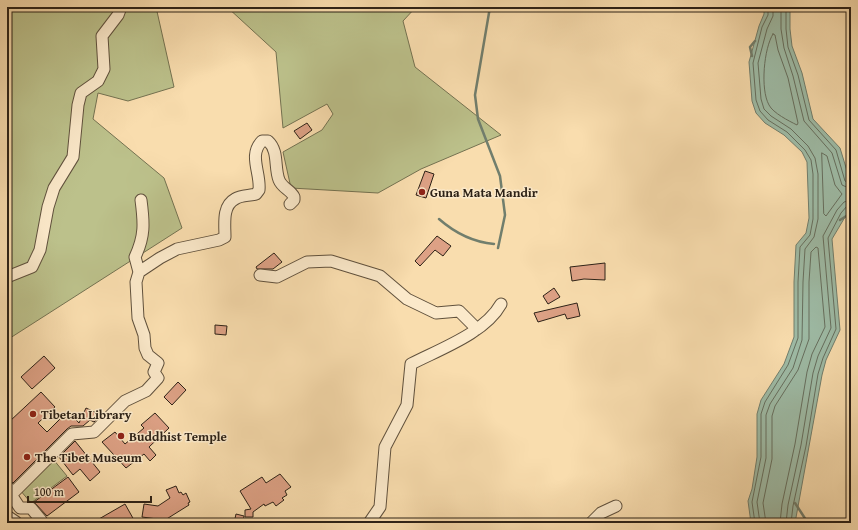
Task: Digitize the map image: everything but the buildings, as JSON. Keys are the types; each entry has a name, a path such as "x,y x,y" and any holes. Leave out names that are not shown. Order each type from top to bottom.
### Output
{"street":[{"path":"7,277 32,267 40,250 48,207 54,188 73,157 78,105 81,93 98,81 104,68 102,36 118,15 121,7"},
{"path":"139,272 177,249 220,240 225,236 224,214 229,204 233,199 256,194 259,190 255,155 256,149 262,141 268,141 272,144 275,152 279,180 294,197 294,200 290,204"},
{"path":"7,487 14,492 72,434 94,432 125,401 146,391 158,378 154,372 158,363 148,355 144,348 144,335 138,318 136,282 139,272 135,257 142,241 144,220 141,200"},
{"path":"260,275 277,277 307,262 331,261 380,276 407,299 436,313 459,311 477,329"},
{"path":"369,523 380,507 385,446 407,405 411,364 477,329 497,310 501,304"},
{"path":"7,493 12,496 20,508 31,508 41,520"},
{"path":"591,523 601,513 616,506"}],"green space":[{"path":"7,7 156,7 174,87 128,101 98,93 93,119 164,178 182,228 7,340"},
{"path":"227,7 416,7 403,21 415,67 501,135 421,169 378,193 291,188 283,152 322,130 333,114 327,104 283,128 276,52"},
{"path":"53,459 67,476 31,503 20,490"}],"water":[{"path":"764,7 790,7 792,46 802,73 813,119 840,148 851,184 851,207 832,239 840,330 826,360 822,375 795,523 751,523 748,501 752,489 757,457 757,414 761,400 784,364 794,337 796,245 806,233 809,218 807,162 802,152 784,135 765,123 756,113 752,101 749,62 764,14"}],"waterway":[{"path":"490,7 475,95 478,119 500,176 505,215 498,248"},
{"path":"752,56 750,47 755,41"},
{"path":"840,220 851,213"},
{"path":"439,219 451,229 464,236 478,241 494,244"},
{"path":"795,503 808,523"}],"place":[{"name":"Guna Mata Mandir","path":"422,192"},
{"name":"Tibetan Library","path":"33,414"},
{"name":"Buddhist Temple","path":"121,436"},
{"name":"The Tibet Museum","path":"27,457"}]}
